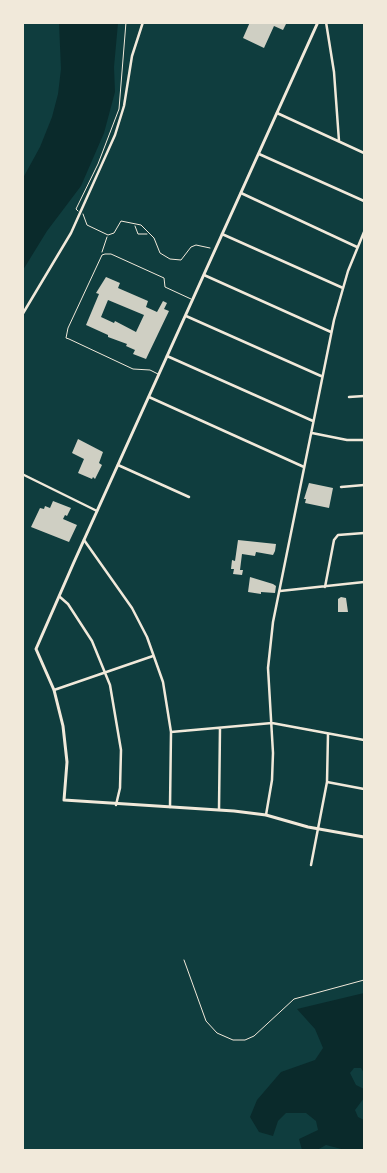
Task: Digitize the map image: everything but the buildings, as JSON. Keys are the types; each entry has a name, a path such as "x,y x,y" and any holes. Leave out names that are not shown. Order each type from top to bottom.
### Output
{"street":[{"path":"22,315 71,233 115,135 124,106 132,56 143,22"},
{"path":"318,22 97,510 36,650 54,690 66,748 64,800 116,805 218,809 266,815 318,829 364,837"},
{"path":"326,22 334,72 339,141"},
{"path":"277,113 364,153"},
{"path":"259,154 364,201"},
{"path":"241,193 358,247"},
{"path":"266,815 272,780 272,723 268,658 312,433 321,376 343,288 364,232"},
{"path":"222,234 343,288"},
{"path":"204,275 331,332"},
{"path":"186,316 321,376"},
{"path":"167,356 313,421"},
{"path":"349,397 364,396"},
{"path":"149,397 304,467"},
{"path":"312,433 347,440 364,440"},
{"path":"118,465 190,497"},
{"path":"22,474 97,510"},
{"path":"341,487 364,485"},
{"path":"326,587 334,540 338,535 364,533"},
{"path":"84,540 132,608 153,656 164,689 171,732 170,807"},
{"path":"280,590 364,582"},
{"path":"60,597 68,604 87,633 106,672 116,712 121,750 120,788 116,805"},
{"path":"54,690 153,656"},
{"path":"171,732 272,723 364,740"},
{"path":"218,809 220,728"},
{"path":"311,865 327,782 328,734"},
{"path":"327,782 364,789"}],"lane":[{"path":"159,374 150,370 133,369 66,338 68,328 102,255 110,254 164,278 165,287 193,300"},
{"path":"184,960 206,1021 213,1030 233,1040 245,1040 254,1036 294,998 364,980"}],"path":[{"path":"78,211 76,210 98,164 119,109 126,22"},
{"path":"82,214 87,225 108,235 114,233 121,221 125,220 143,227 156,241 160,253 170,259 181,260 191,247 196,245 210,248"},
{"path":"135,225 138,234 148,233"},
{"path":"102,255 108,235"}],"water":[{"path":"59,23 118,23 114,67 115,92 104,133 81,186 47,231 23,270 23,178 40,147 52,117 58,94 61,69"},
{"path":"364,993 364,1073 361,1068 354,1068 350,1073 356,1085 364,1089 364,1098 355,1110 358,1117 364,1120 364,1150 345,1150 326,1145 317,1150 302,1150 299,1139 318,1130 316,1121 306,1113 286,1113 278,1121 273,1136 259,1132 250,1117 257,1100 281,1072 315,1060 323,1048 315,1029 297,1009"}]}
